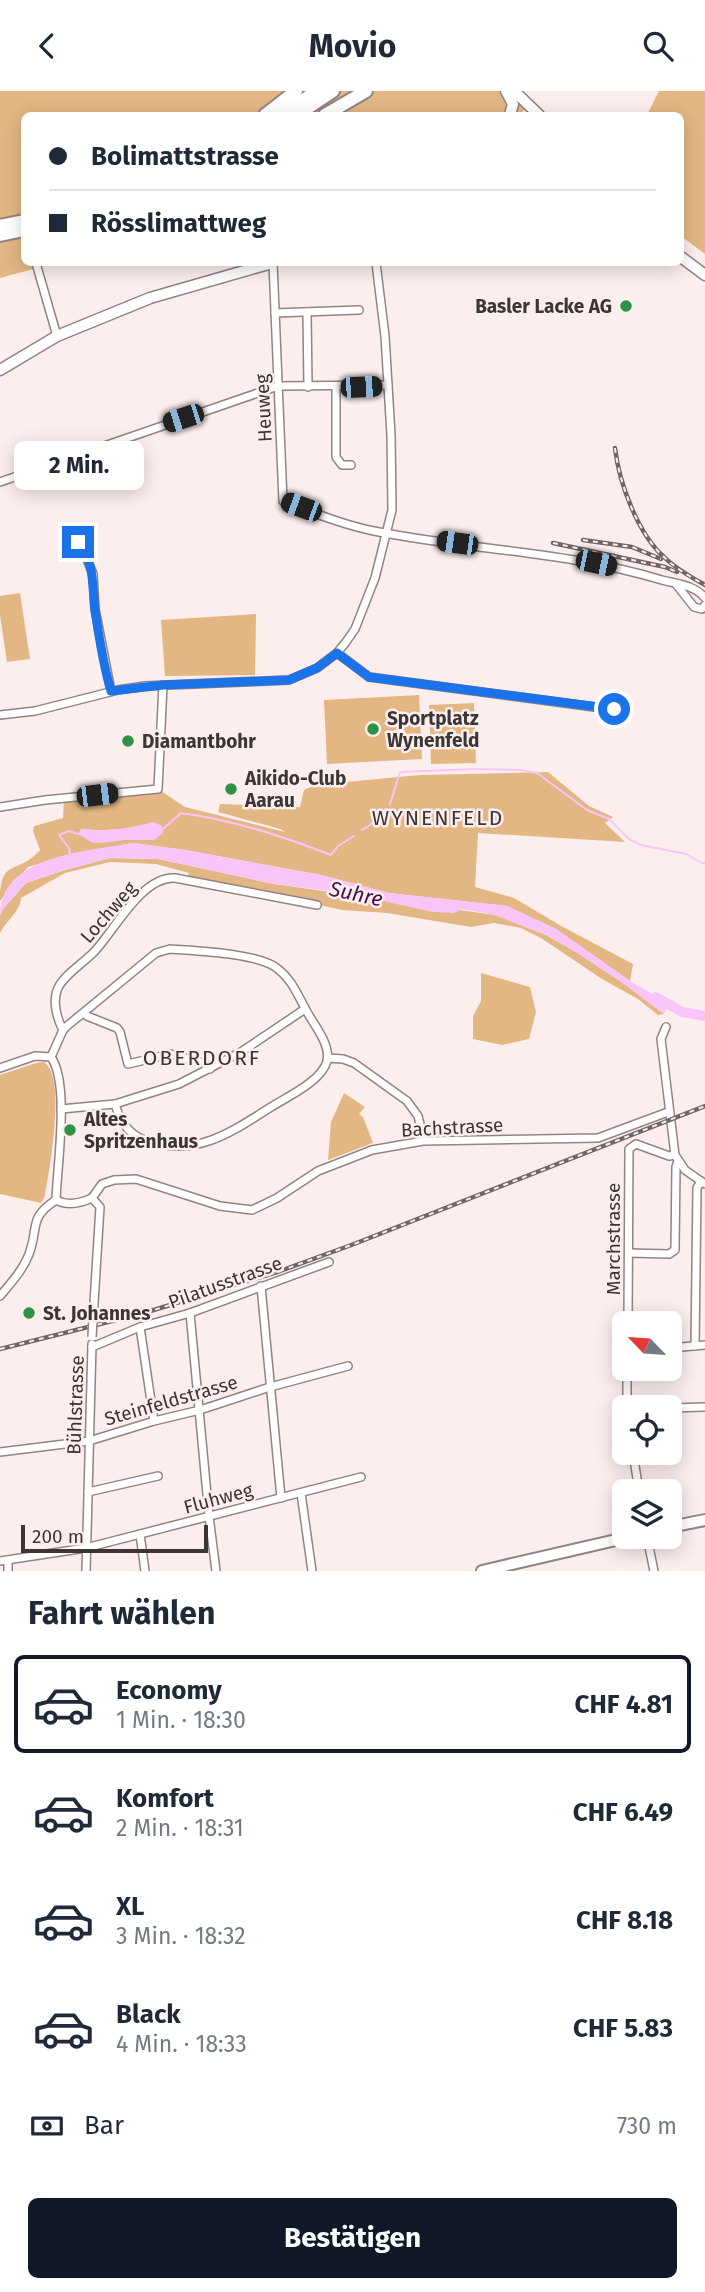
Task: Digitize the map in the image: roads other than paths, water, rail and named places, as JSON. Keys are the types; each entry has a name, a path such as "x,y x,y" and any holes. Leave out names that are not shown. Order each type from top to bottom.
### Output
{"highway":[{"path":"269,112 296,91"},
{"path":"285,112 317,91"},
{"path":"302,112 333,91"},
{"path":"330,112 366,91"},
{"path":"0,226 21,222"},
{"path":"0,235 21,231"}],"main road":[{"path":"506,91 513,104 511,112"},
{"path":"513,91 536,112"},
{"path":"520,112 528,105"},
{"path":"524,112 528,105"},
{"path":"684,256 705,272"},
{"path":"0,370 57,336 164,293 262,266"},
{"path":"682,1525 705,1520"},
{"path":"482,1571 612,1541"}],"street":[{"path":"37,266 57,336"},
{"name":"Heuweg","path":"273,266 283,501 337,521 388,533"},
{"path":"0,715 35,711 111,691 163,685 289,680 317,668 337,653 355,629 365,606 388,533 392,510 393,469 385,336 376,266"},
{"path":"275,313 359,310"},
{"path":"307,312 308,387"},
{"path":"0,482 278,386 388,386"},
{"path":"336,387 337,457 342,465 351,465"},
{"path":"388,533 575,559 637,572 693,589 705,598"},
{"path":"73,539 82,547 93,574 95,609 111,691"},
{"path":"676,584 694,607 702,609 705,605"},
{"path":"337,653 369,677 624,711"},
{"path":"0,807 158,789 163,685"},
{"name":"Lochweg","path":"63,1031 55,1003 58,987 94,952 130,906 162,880 175,878 317,905"},
{"path":"51,1057 63,1031 156,953 170,949 258,959 276,967 295,988 327,1050 328,1058 323,1070 297,1092 214,1140 196,1146 163,1146 137,1137 123,1124 115,1104"},
{"path":"61,1109 115,1104 178,1084 254,1045 305,1009"},
{"path":"84,1013 117,1028 128,1064 170,1054 204,1063 210,1069"},
{"path":"629,1253 669,1254 675,1250 676,1158 668,1112 661,1039 666,1027"},
{"path":"0,1068 35,1056 51,1057"},
{"path":"0,1296 18,1274 29,1253 37,1215 55,1201 61,1109 56,1066 51,1057"},
{"path":"328,1058 354,1063 407,1101 418,1116 423,1136"},
{"name":"Bachstrasse","path":"92,1198 103,1184 114,1180 136,1179 211,1204 252,1210 318,1171 372,1150 423,1141 598,1138 668,1112"},
{"name":"Marchstrasse","path":"628,1311 629,1149 636,1144 676,1158"},
{"path":"676,1158 703,1183 697,1188 695,1346"},
{"path":"55,1201 78,1203 92,1198"},
{"name":"Bühlstrasse","path":"86,1571 92,1337 101,1215 97,1201 92,1198"},
{"name":"Pilatusstrasse","path":"92,1347 140,1327 190,1313 329,1262"},
{"path":"261,1286 281,1498"},
{"path":"190,1313 216,1571"},
{"path":"140,1327 155,1420"},
{"path":"682,1347 705,1345"},
{"name":"Steinfeldstrasse","path":"0,1452 89,1441 348,1366"},
{"path":"682,1408 705,1407"},
{"path":"88,1492 158,1476"},
{"name":"Fluhweg","path":"4,1560 86,1548 361,1478"},
{"path":"301,1493 312,1571"},
{"path":"140,1534 145,1571"},
{"path":"649,1549 654,1571"},
{"path":"4,1560 8,1571"}],"water":[{"path":"154,822 162,826 163,833 154,840 101,843 91,842 78,834 81,829 118,829"},
{"name":"Suhre","path":"133,843 321,875 389,893 507,906 556,929 630,981 668,1003 664,1014 576,952 546,935 495,915 461,909 454,913 433,912 346,893 274,884 158,859 110,858 26,883 0,915 4,895 15,880 30,868 72,853"}],"waterway":[{"path":"390,804 400,772 521,770 537,773 587,810 609,819 629,839 641,845 686,854 705,863"},
{"path":"362,830 386,809"},
{"path":"163,829 181,813 258,829 331,855 338,846 354,836"},
{"path":"70,855 69,848 59,835 69,831 78,834"},
{"name":"Suhre","path":"656,997 682,1012 705,1016"}],"railway":[{"path":"615,448 625,492 646,535 669,561 705,585"},
{"path":"583,540 632,547 661,559"},
{"path":"553,543 665,567 677,572"},
{"path":"0,1349 144,1313 280,1271 705,1106"}],"place":[{"name":"Basler Lacke AG","path":"626,306"},
{"name":"Sportplatz Wynenfeld","path":"373,729"},
{"name":"Diamantbohr","path":"128,741"},
{"name":"Aikido-Club Aarau","path":"231,789"},
{"name":"Altes Spritzenhaus","path":"70,1130"},
{"name":"St. Johannes","path":"29,1313"}],"district":[{"name":"WYNENFELD","path":"438,818"},
{"name":"OBERDORF","path":"202,1058"}]}
